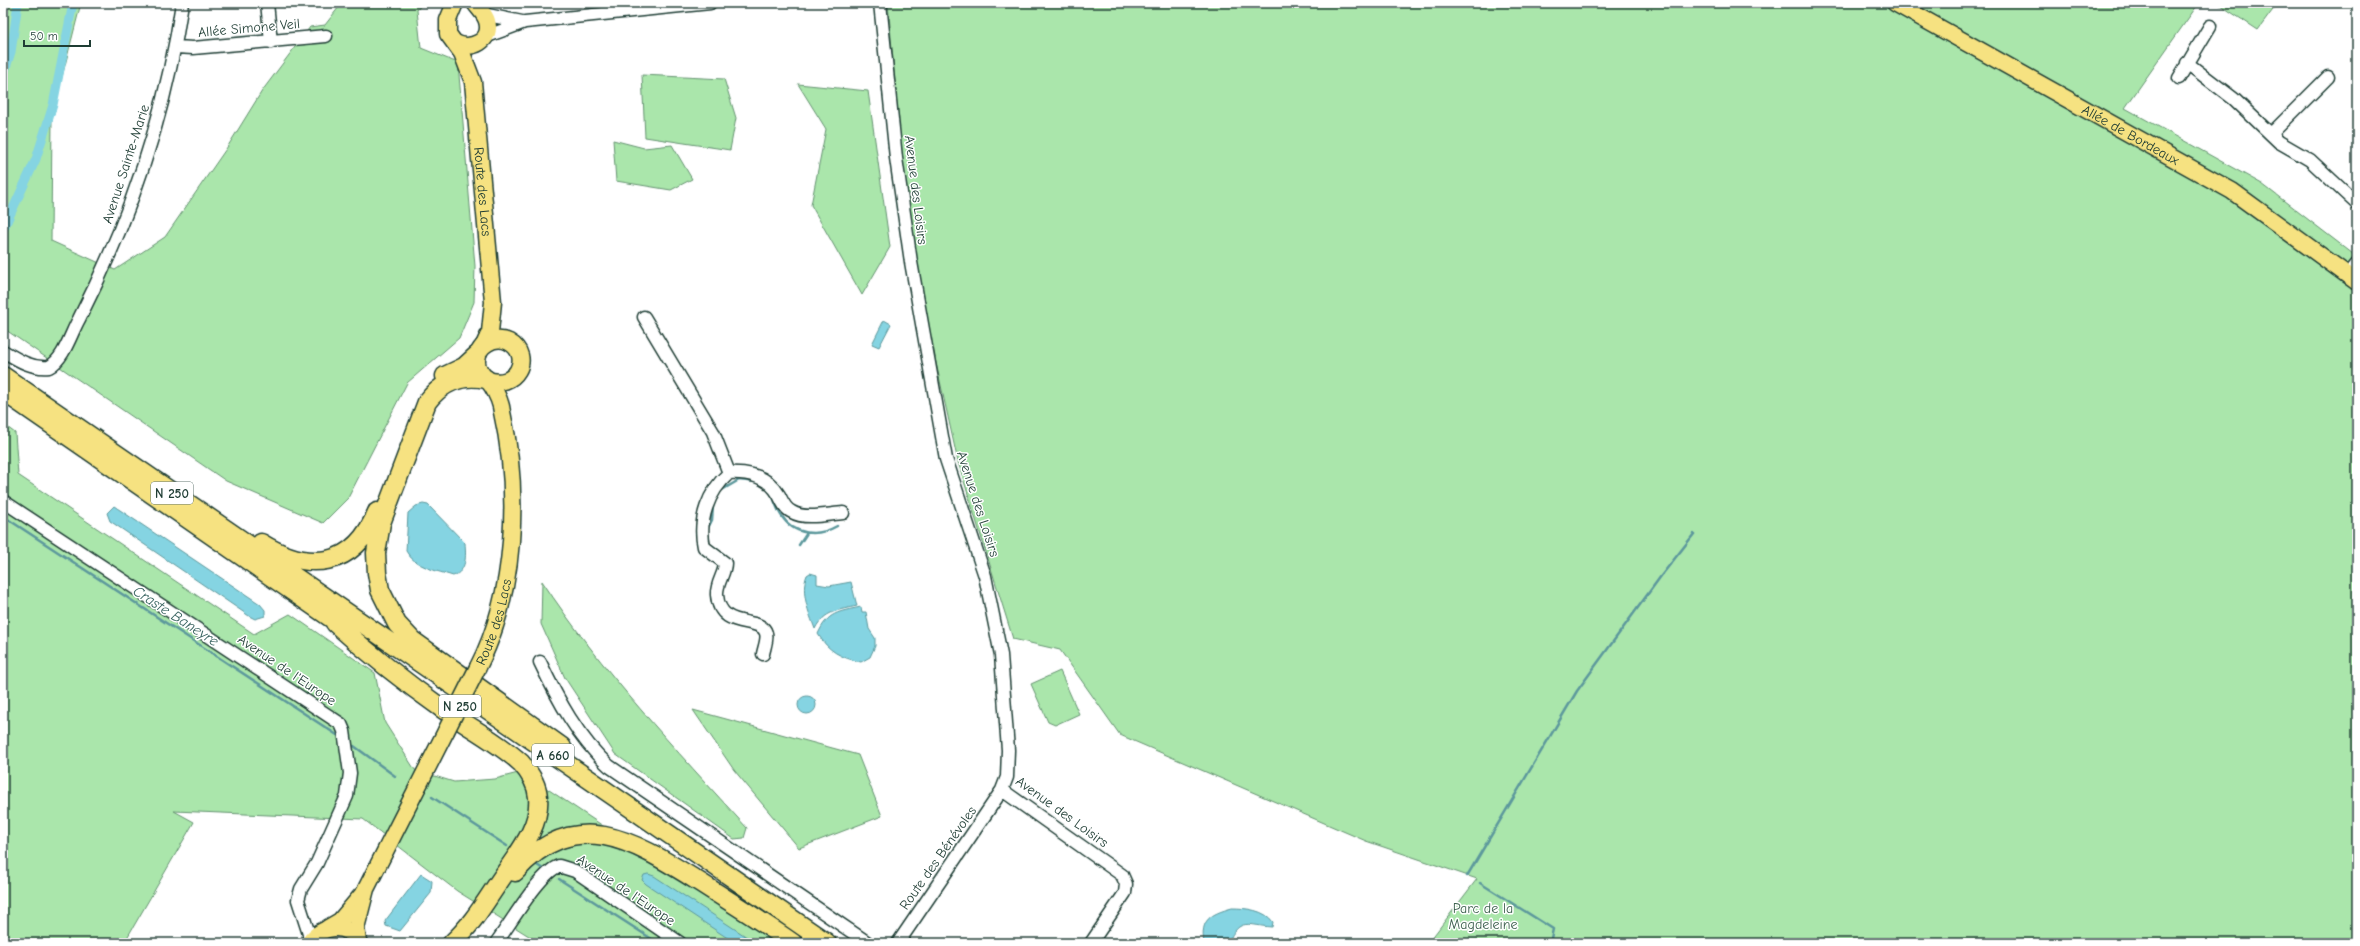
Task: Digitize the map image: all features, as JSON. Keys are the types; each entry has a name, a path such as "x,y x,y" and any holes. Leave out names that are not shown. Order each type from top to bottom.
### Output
{"highway":[{"path":"87,433 271,549 291,558 322,561 349,551 369,528 420,399 435,382 464,367 481,350"},
{"name":"N 250","path":"3,376 87,433 335,614 590,795 807,943"},
{"path":"486,380 469,377 449,383 434,393 422,411 388,502 379,535 376,553 377,573 388,609 397,624 425,651 513,711 678,831 764,899"},
{"name":"N 250","path":"3,391 335,614"},
{"path":"335,614 363,649 426,697 512,756 526,769 536,786 539,808 537,817 525,842 474,919 452,943"},
{"name":"A 660","path":"335,614 764,899 827,943"},
{"path":"462,943 524,861 544,847 559,840 584,834 616,837 647,850 752,915 793,943"}],"main road":[{"name":"Allée de Bordeaux","path":"1895,3 2232,191 2354,274"},
{"name":"Route des Lacs","path":"473,82 488,22 479,9 469,6 462,6 453,8 447,27 448,34 462,53 473,82 493,302 490,332 481,350 478,369 497,395 505,423"},
{"path":"455,43 467,47 473,46 483,39"},
{"name":"Route des Lacs","path":"309,943 320,931 340,921 366,889 478,667 498,615 510,560 511,486 505,423 506,404 513,377 517,372 520,359 514,346 509,342 502,330 493,302"},
{"path":"481,350 496,340 509,342"},
{"path":"486,380 500,383 513,377"},
{"name":"Route des Lacs","path":"359,942 356,928 366,889"},
{"path":"328,928 345,930 359,942"}],"street":[{"name":"Avenue Sainte-Marie","path":"3,351 26,364 37,367 49,367 58,359 88,301 114,246 133,200 170,74 176,48 182,3"},
{"path":"267,3 271,42"},
{"path":"483,39 525,22 710,3"},
{"name":"Avenue des Loisirs","path":"880,3 897,165 911,262 946,459 985,576 1001,655 1008,750 1007,777 1002,790 1122,875 1126,884 1125,893 1091,943"},
{"path":"479,9 525,22"},
{"path":"2179,78 2210,26"},
{"name":"Allée Simone Veil","path":"176,48 271,42 326,36"},
{"path":"2188,63 2234,99 2279,142 2310,160 2357,204"},
{"path":"2271,134 2328,77"},
{"path":"644,317 714,432 729,473"},
{"path":"763,654 767,634 764,629 759,625 733,620 720,606 718,586 725,569 725,563 704,547 701,532 712,492 729,473 744,472 762,478 771,484 786,508 792,513 801,516 844,514"},
{"name":"Avenue de l'Europe","path":"3,501 340,724 344,731 348,760 349,789 317,863 298,896 298,905 304,918 309,943"},
{"path":"540,662 560,702 585,740 609,766 868,943"},
{"name":"Route des Bénévoles","path":"898,943 1002,790"},
{"name":"Avenue de l'Europe","path":"496,943 537,885 550,870 559,866 575,872 680,943"},
{"path":"304,918 319,926 328,928"}],"green space":[{"path":"3,3 81,3 52,116 51,241 115,270 165,237 228,146 262,91 310,27 325,25 342,3 423,3 417,10 421,48 458,63 475,266 474,302 459,338 407,383 348,498 323,523 226,481 3,328"},
{"name":"Parc de la Magdeleine","path":"888,3 2199,3 2125,108 2262,184 2357,257 2357,943 1428,943 1477,879 1366,841 1120,735 1060,650 1013,639 958,462 909,241"},
{"path":"2217,3 2278,3 2258,30"},
{"path":"642,75 724,79 736,118 730,150 645,137"},
{"path":"798,84 868,91 890,247 862,295 811,205 826,129"},
{"path":"613,140 644,148 672,145 692,179 671,190 616,181"},
{"path":"3,424 15,433 18,475 254,634 290,614 375,673 385,723 415,770 454,782 495,779 522,772 779,943 540,943 457,891 363,819 174,811 194,822 124,943 3,943"},
{"path":"542,581 589,646 614,677 666,739 747,828 744,838 734,839 615,754 565,678 541,624"},
{"path":"1060,671 1079,714 1055,725 1048,722 1031,684"},
{"path":"693,710 858,755 882,816 799,848 734,770"}],"water":[{"path":"884,320 891,324 879,347 872,344"},
{"path":"423,504 428,505 465,543 465,562 458,574 453,576 420,565 406,551 408,513 416,506"},
{"path":"114,506 260,604 265,610 265,616 255,619 249,616 110,521 107,513"},
{"path":"810,573 817,575 817,584 829,586 851,582 857,606 838,610 827,615 815,629 806,602 804,588 807,575"},
{"path":"861,607 862,612 866,612 869,629 875,638 875,646 870,657 861,662 836,653 826,645 818,634 830,617 846,610"},
{"path":"807,696 811,697 815,701 815,709 811,713 807,714 803,713 799,709 798,705 799,701 803,697"},
{"path":"421,874 432,881 431,893 400,931 386,926 385,921"},
{"path":"648,874 654,876 756,943 735,943 646,884 642,880 644,875"},
{"path":"1232,908 1243,908 1260,912 1270,918 1273,922 1272,927 1246,924 1237,929 1228,943 1204,943 1203,935 1205,923 1208,919 1218,913"}],"waterway":[{"path":"3,77 11,52 18,3"},
{"path":"3,230 36,159 53,105 73,3"},
{"path":"722,490 739,480 756,482"},
{"path":"772,495 778,510 786,522 799,531 814,533 822,532 837,526"},
{"path":"707,530 712,520 713,506"},
{"name":"Craste Baneyre","path":"3,516 337,735"},
{"path":"799,545 807,533"},
{"path":"1467,876 1577,691 1661,576 1694,534 1680,552"},
{"name":"Craste Baneyre","path":"354,746 395,776"},
{"name":"Craste Baneyre","path":"432,797 507,846"},
{"name":"Craste Baneyre","path":"537,865 543,869"},
{"name":"Craste Baneyre","path":"559,879 658,943"},
{"path":"1480,883 1553,929 1550,943"}]}
